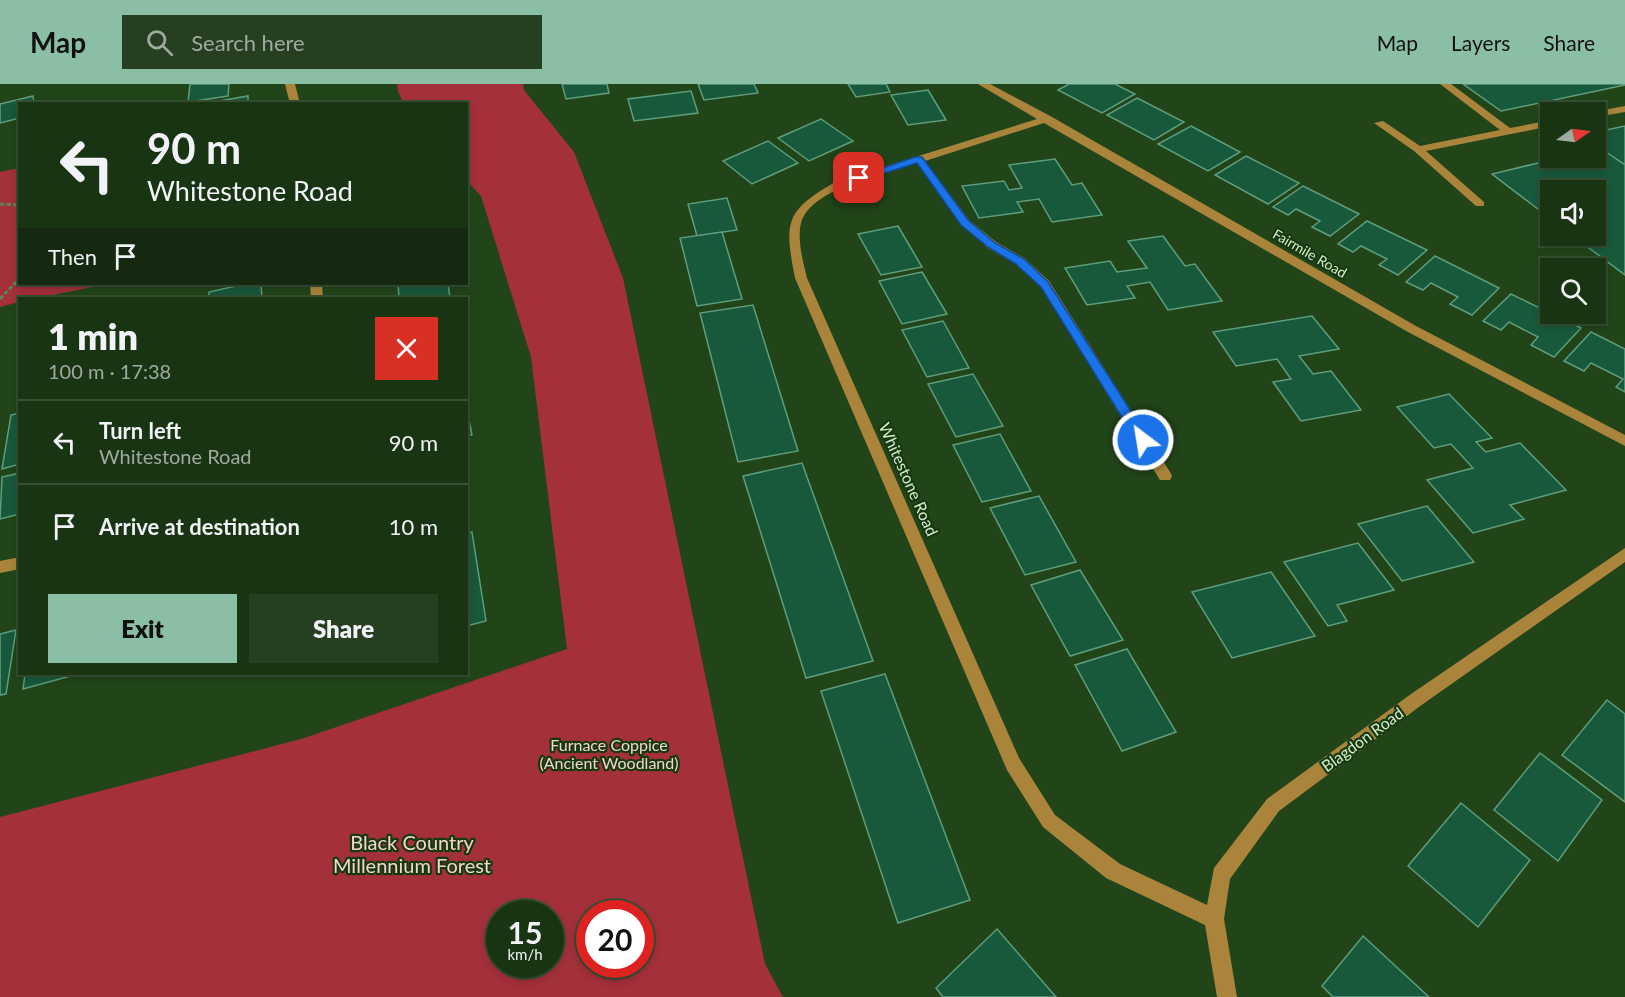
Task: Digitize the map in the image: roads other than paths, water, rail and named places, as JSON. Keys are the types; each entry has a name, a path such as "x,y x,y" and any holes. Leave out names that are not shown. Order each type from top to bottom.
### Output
{"street":[{"path":"290,84 294,102"},
{"name":"Fairmile Road","path":"983,84 1048,119 1412,329 1625,441"},
{"path":"1445,84 1508,131"},
{"path":"1606,112 1625,108"},
{"name":"Whitestone Road","path":"1048,119 839,184 810,200 796,217 793,239 801,278 1013,764 1049,821 1113,871 1214,919"},
{"path":"1379,123 1418,149 1480,204"},
{"path":"1418,149 1540,125"},
{"path":"919,159 965,222 992,245 1020,261 1045,284 1165,476"},
{"name":"Blagdon Road","path":"1227,997 1214,919 1221,875 1273,805 1417,699 1625,554"},
{"path":"0,567 18,563"}],"park label":[{"name":"Furnace Coppice (Ancient Woodland)","path":"609,753"},
{"name":"Black Country Millennium Forest","path":"412,854"}]}
